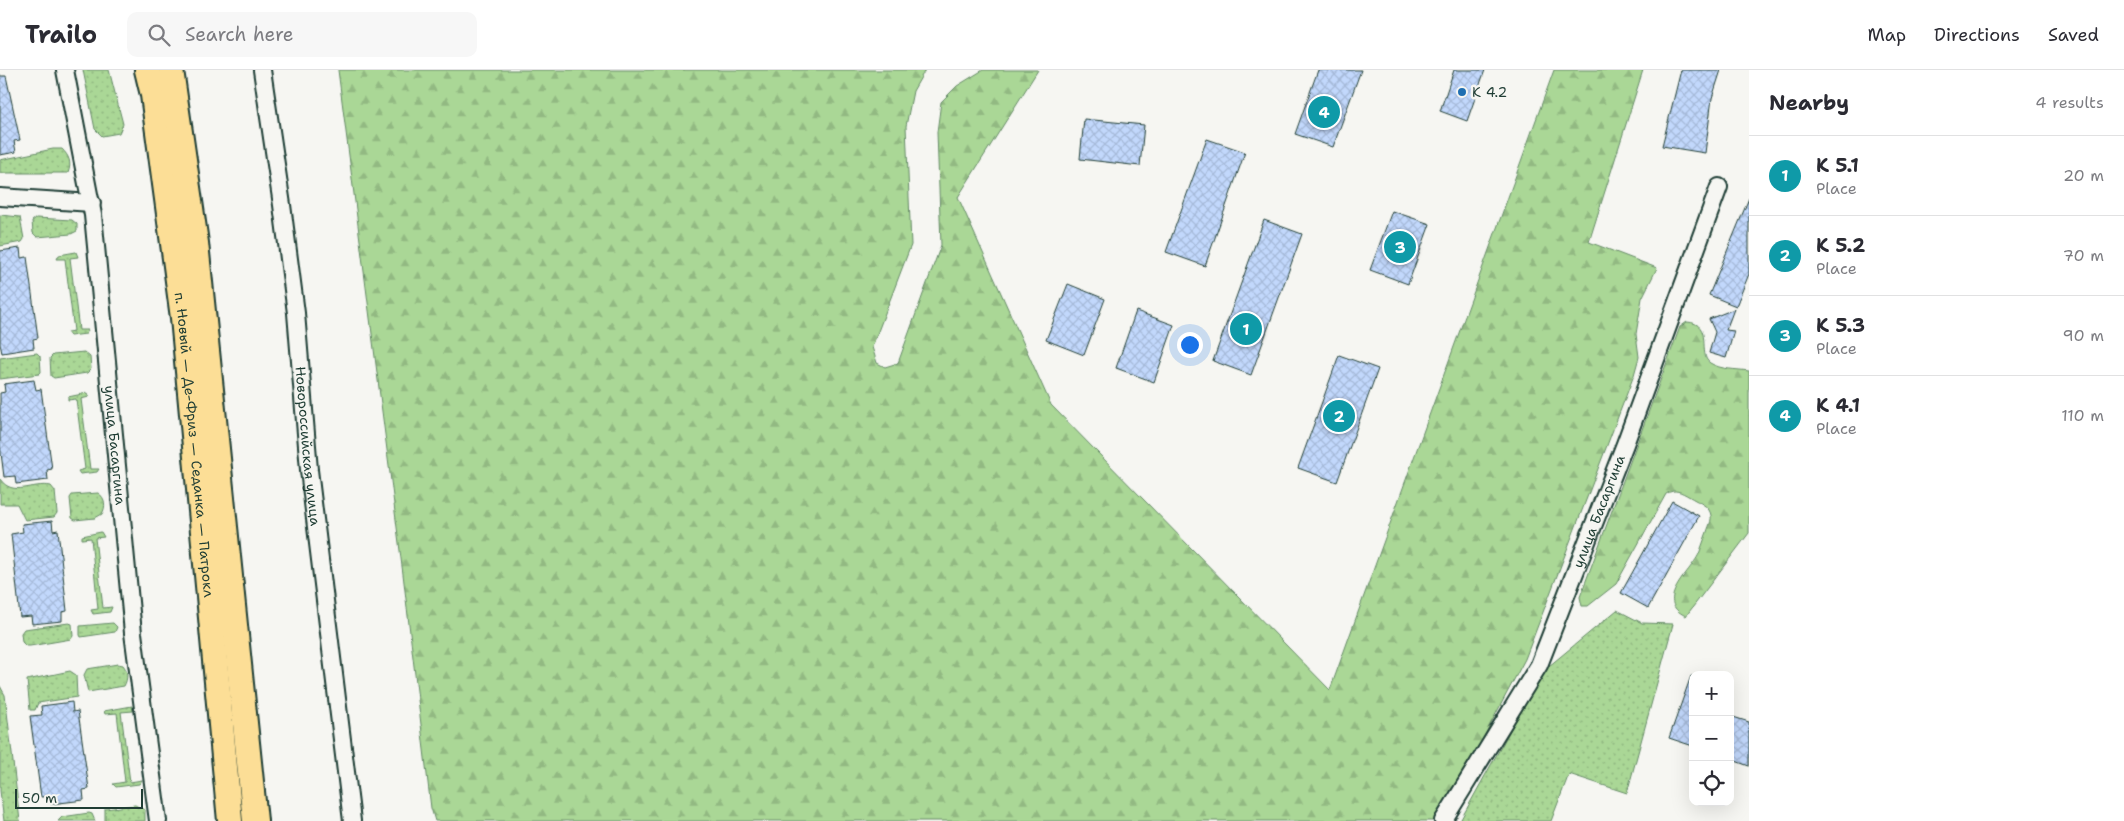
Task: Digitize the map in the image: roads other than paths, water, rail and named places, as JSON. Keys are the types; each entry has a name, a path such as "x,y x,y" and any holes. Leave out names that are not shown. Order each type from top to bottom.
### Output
{"highway":[{"name":"п. Новый — Де-Фриз — Седанка — Патрокл","path":"147,70 153,96 183,318 230,821"},
{"name":"п. Новый — Де-Фриз — Седанка — Патрокл","path":"171,70 196,243 255,821"}],"street":[{"name":"улица Басаргина","path":"65,70 92,203 133,632 158,821"},
{"name":"Новороссийская улица","path":"262,70 282,205 294,304 309,470 352,821"},
{"name":"улица Басаргина","path":"1443,821 1538,665 1625,444 1719,187"},
{"path":"0,197 92,203"}],"place":[{"name":"К 4.2","path":"1462,92"},
{"name":"К 4.1","path":"1324,112"},
{"name":"К 5.3","path":"1400,247"},
{"name":"К 5.1","path":"1246,329"},
{"name":"К 5.2","path":"1339,416"}]}
